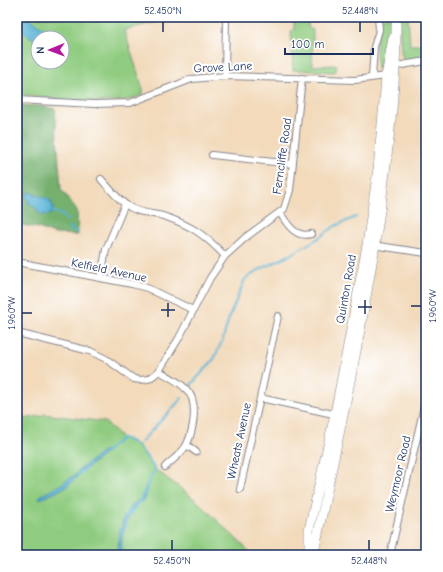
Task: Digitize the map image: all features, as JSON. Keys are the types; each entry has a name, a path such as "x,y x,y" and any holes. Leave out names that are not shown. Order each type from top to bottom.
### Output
{"street":[{"path":"225,76 226,17"},
{"path":"372,78 374,47 379,30 378,17"},
{"name":"Quinton Road","path":"310,555 309,530 339,415 371,245 378,169 389,82 393,63 396,22"},
{"path":"393,63 426,61"},
{"name":"Quinton Road","path":"389,82 393,63"},
{"name":"Grove Lane","path":"17,100 94,104 130,103 192,79 225,76 355,80 372,78 389,82"},
{"name":"Ferncliffe Road","path":"17,334 90,351 106,359 134,379 148,380 158,370 179,338 210,278 225,256 284,209 290,190 302,78"},
{"path":"212,155 292,164"},
{"path":"101,179 125,204 137,211 162,216 185,224 206,237 225,256"},
{"path":"101,278 106,249 125,204"},
{"path":"280,213 291,230 307,237"},
{"path":"371,245 426,253"},
{"name":"Kelfield Avenue","path":"17,262 147,288 193,310"},
{"name":"Wheats Avenue","path":"240,489 278,316"},
{"path":"158,370 188,390 193,401 194,413 192,428 187,445 178,456 165,467"},
{"name":"Wheats Avenue","path":"260,398 339,415"},
{"name":"Weymoor Road","path":"390,555 426,398"},
{"path":"187,445 196,452"}],"green space":[{"path":"17,17 176,17 124,30 143,89 143,94 133,99 118,101 101,102 17,95"},
{"path":"294,17 309,17 308,28 313,30 312,66 337,65 336,71 293,70 291,31 294,29"},
{"path":"380,17 392,17 391,34 383,69 377,69 376,45"},
{"path":"399,17 408,17 410,45 426,45 426,56 410,61 403,59 401,52"},
{"path":"17,105 43,106 55,109 61,189 77,210 78,235 55,234 38,228 17,224 17,177 26,170 24,145 17,142"},
{"path":"44,414 105,422 122,438 138,445 155,469 197,501 253,555 17,555 17,419 43,416"}],"water":[{"path":"17,17 28,18 47,30 30,30 30,36 27,34 17,32"},
{"path":"32,192 35,196 37,195 49,199 53,206 53,211 51,214 40,214 34,206 28,203 29,200 26,197 28,193"},
{"path":"105,450 107,452 70,483 51,494 40,499 39,498 78,473 78,471"},
{"path":"146,485 148,487 145,499 132,508 133,509 125,526 122,538 121,555 117,555 120,531 124,517 132,505 142,498"}],"waterway":[{"path":"53,211 62,215 67,220"},
{"path":"191,385 214,359 245,279 317,239 335,226 356,217"},
{"path":"69,226 71,230 78,232"},
{"path":"141,442 182,398"},
{"path":"105,452 122,438 128,440 133,442 145,454 155,469 137,506 130,513"},
{"path":"78,475 85,469"}]}
